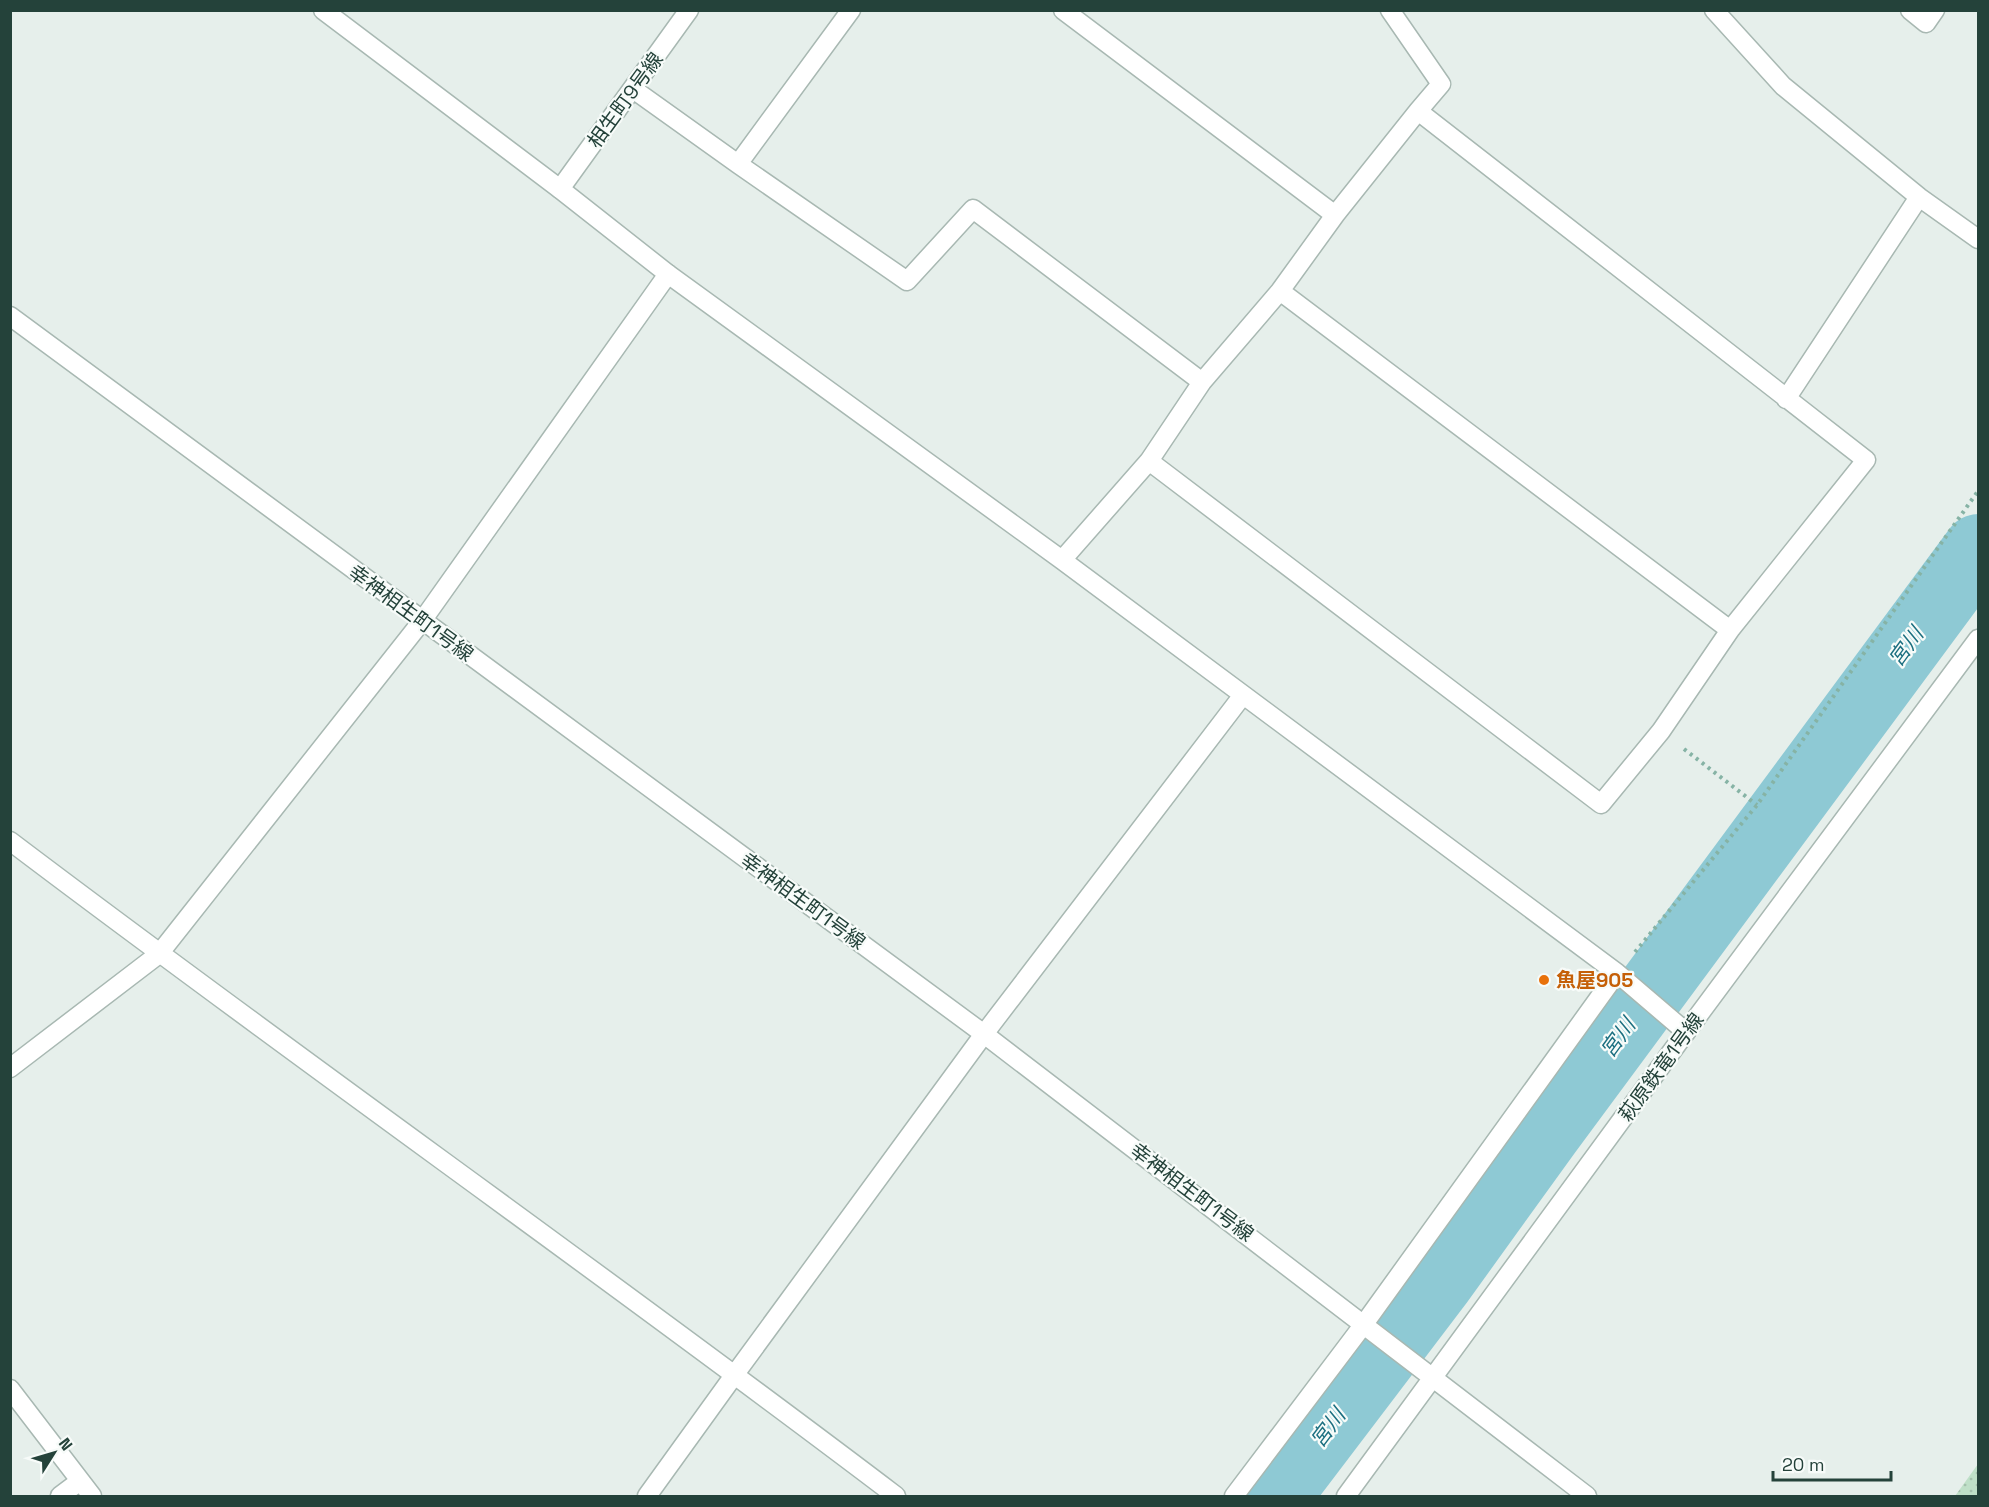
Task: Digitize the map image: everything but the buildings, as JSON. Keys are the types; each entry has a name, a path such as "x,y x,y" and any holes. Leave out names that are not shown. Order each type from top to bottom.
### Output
{"street":[{"path":"323,10 560,189 668,274 1062,560 1617,973 1686,1032"},
{"name":"相生町9号線","path":"560,189 689,10"},
{"path":"738,164 851,10"},
{"path":"1063,10 1335,215"},
{"path":"1062,560 1149,461 1202,382 1280,291 1335,215 1441,84 1390,10"},
{"path":"1714,10 1783,86 1919,196 1978,239"},
{"path":"1910,10 1926,23 1935,10"},
{"path":"633,89 907,281 973,209 1202,382"},
{"path":"1149,461 1601,804 1660,731 1730,630 1866,460 1418,111"},
{"path":"1786,399 1919,196"},
{"path":"10,1068 159,954 422,621 668,274"},
{"path":"1280,291 1730,630"},
{"name":"幸神相生町1号線","path":"10,316 984,1034 1587,1497"},
{"name":"萩原鉄竜1号線","path":"1346,1497 1686,1032 1978,639"},
{"path":"647,1497 984,1034 1243,695"},
{"path":"10,841 159,954 735,1374 896,1497"},
{"path":"1234,1497 1364,1324 1617,973"},
{"path":"10,1389 92,1497"},
{"path":"60,1497 80,1481"}],"path":[{"path":"1617,973 1757,805 1978,491"},
{"path":"1660,731 1757,805"}],"green space":[{"path":"1978,1464 1978,1496 1955,1496"}],"waterway":[{"name":"宮川","path":"1276,1496 1440,1280 1978,549"}],"place":[{"name":"魚屋905","path":"1544,980"}]}
